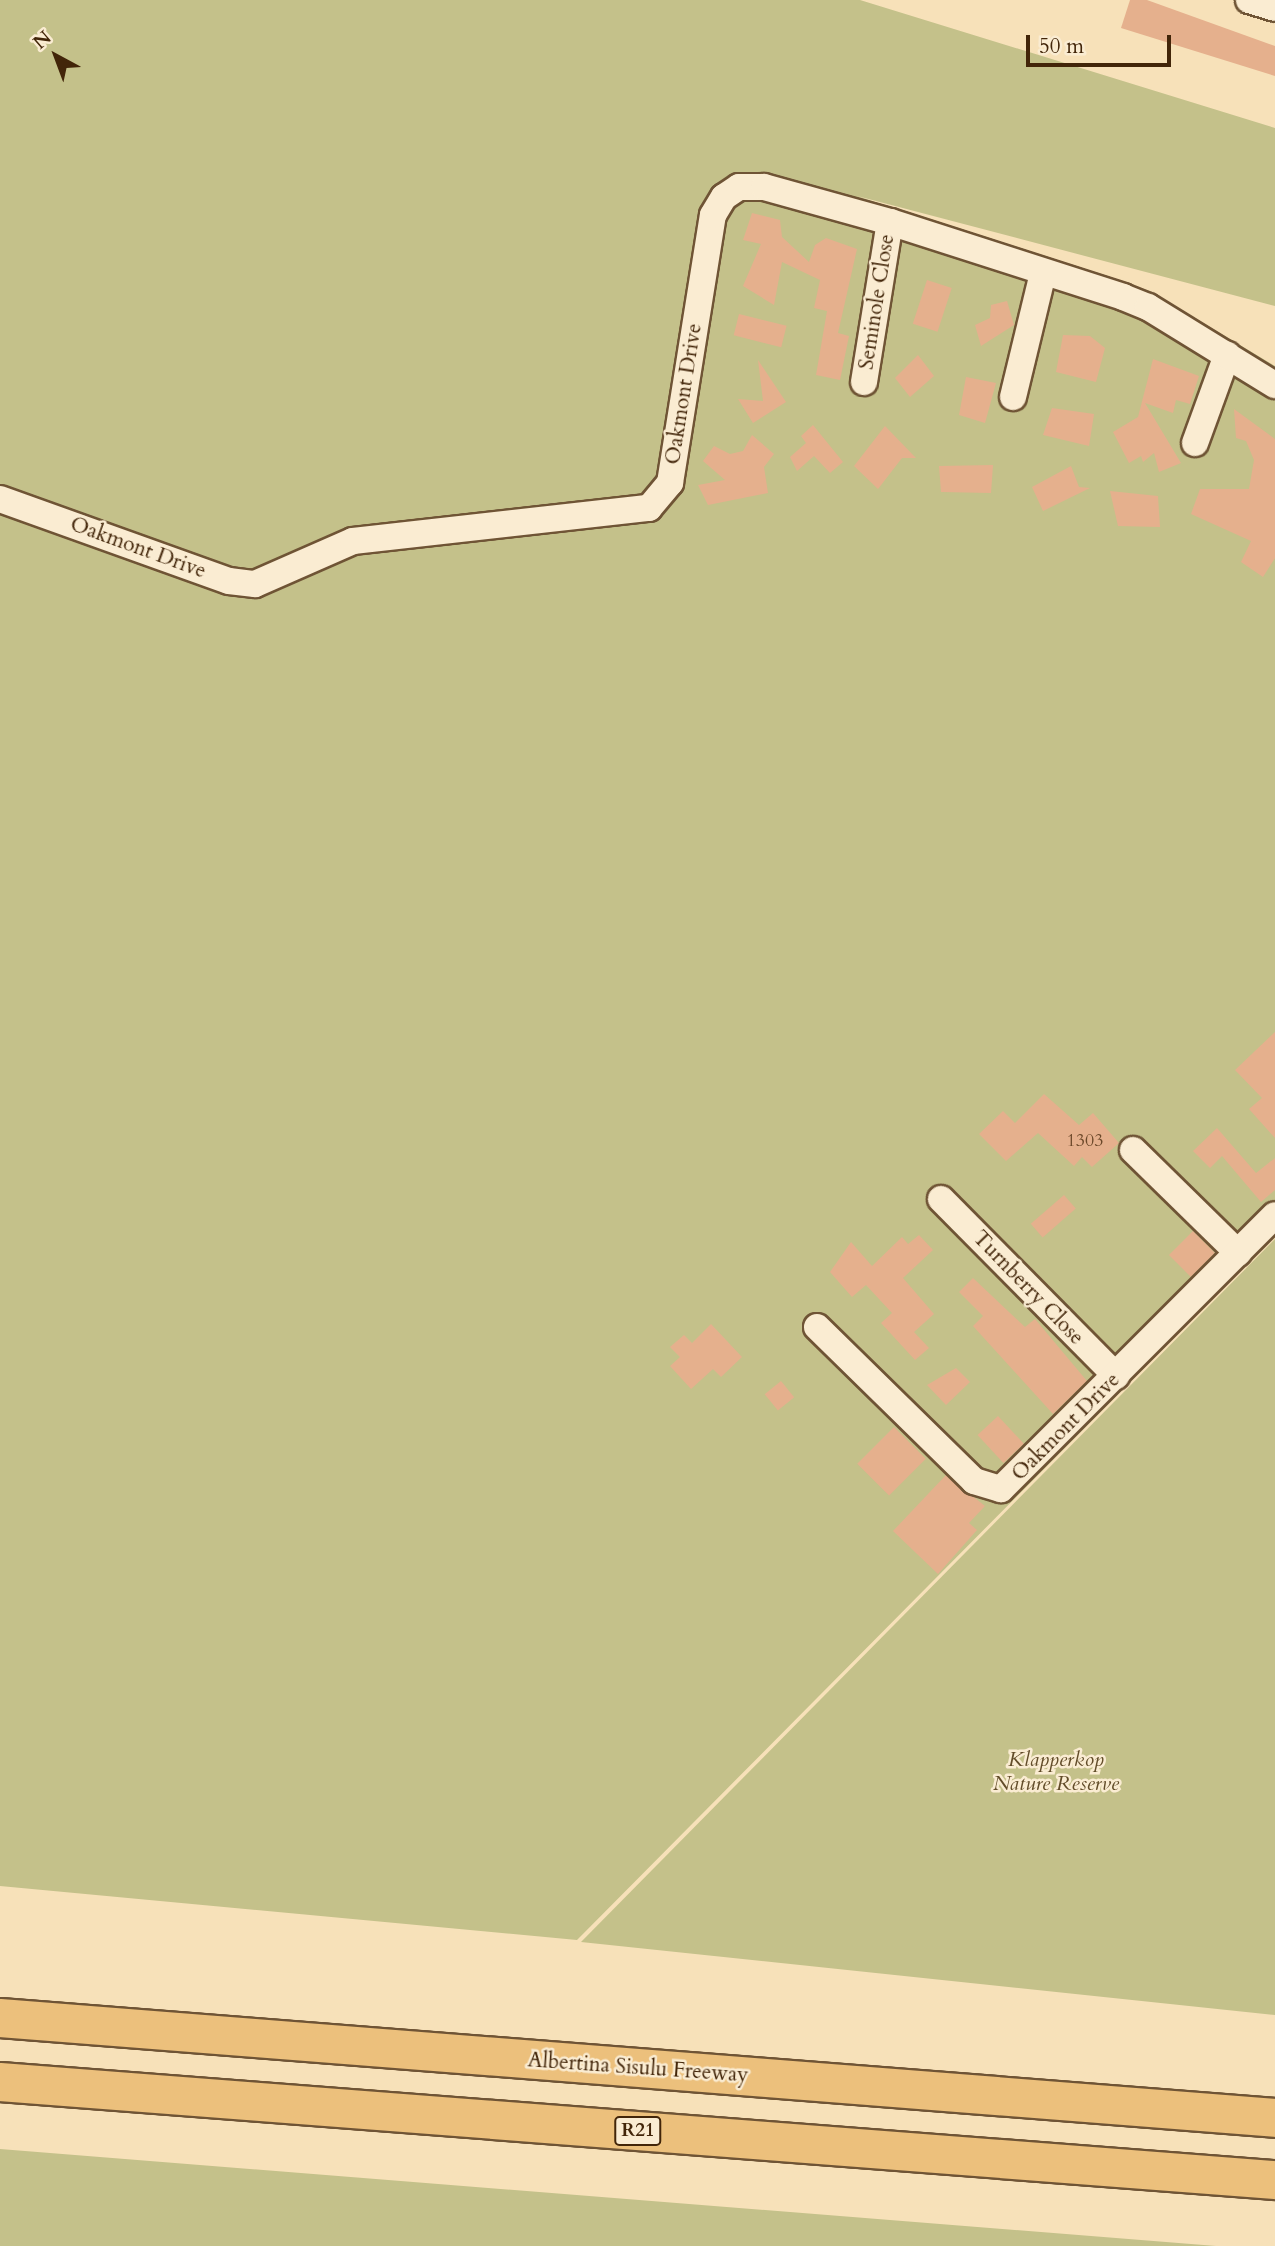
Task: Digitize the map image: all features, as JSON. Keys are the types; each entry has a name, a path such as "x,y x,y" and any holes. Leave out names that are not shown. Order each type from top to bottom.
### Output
{"highway":[{"name":"Albertina Sisulu Freeway","path":"0,2018 1275,2118"},
{"name":"R21","path":"0,2082 1275,2180"}],"street":[{"path":"1249,0 1275,8"},
{"name":"Oakmont Drive","path":"0,499 229,581 255,584 353,541 644,509 661,499 670,483 713,215 723,197 739,187 754,186 890,222 1148,307 1275,385"},
{"name":"Seminole Close","path":"864,382 890,222"},
{"path":"1013,397 1043,273"},
{"path":"1195,443 1227,355"},
{"path":"1133,1150 1238,1252"},
{"name":"Turnberry Close","path":"941,1199 1116,1376"},
{"name":"Oakmont Drive","path":"817,1327 988,1489 1012,1483 1275,1215"}],"green space":[{"path":"0,0 860,0 1275,128 1275,306 857,196 1150,291 1275,366 1275,1236 577,1940 0,1886"},
{"name":"Klapperkop Nature Reserve","path":"1275,1239 1275,2015 581,1942"},
{"path":"0,2149 1216,2246 0,2246"}],"building":[{"path":"1130,0 1147,0 1275,46 1275,76 1121,28"},
{"path":"752,213 780,220 782,237 809,262 815,245 826,238 857,249 838,333 849,336 840,380 816,375 827,311 814,308 820,280 782,262 774,305 743,286 761,244 743,240"},
{"path":"927,280 952,288 938,332 913,324"},
{"path":"1007,301 1014,325 981,346 975,325 990,318 991,305"},
{"path":"739,314 787,326 781,347 734,335"},
{"path":"1063,335 1090,336 1105,348 1096,382 1056,372"},
{"path":"918,355 934,376 910,397 895,378"},
{"path":"1153,359 1199,376 1190,404 1176,400 1173,413 1145,403 1181,463 1159,472 1154,453 1143,462 1141,456 1129,463 1113,432 1138,417"},
{"path":"758,360 786,402 753,423 738,399 763,401"},
{"path":"966,377 996,383 985,423 959,415"},
{"path":"1052,408 1094,414 1089,446 1043,435"},
{"path":"1234,409 1275,439 1275,558 1263,577 1241,562 1251,541 1191,514 1200,489 1249,489 1254,460 1246,441 1236,438"},
{"path":"813,425 843,462 830,473 814,456 797,471 790,457 806,443 801,436"},
{"path":"885,426 916,458 902,458 878,489 854,466"},
{"path":"752,435 774,454 764,467 768,493 708,505 698,485 725,480 703,461 714,446 730,454 743,451"},
{"path":"993,465 991,493 941,492 939,466"},
{"path":"1071,466 1079,487 1090,488 1043,511 1032,487"},
{"path":"1110,491 1158,496 1160,527 1118,526"},
{"path":"1275,1032 1275,1138 1249,1109 1262,1098 1235,1070"},
{"path":"1044,1094 1079,1125 1093,1113 1119,1143 1092,1167 1082,1157 1074,1166 1038,1133 1006,1161 979,1134 1003,1111 1015,1123"},
{"path":"1217,1128 1256,1173 1275,1158 1275,1190 1261,1202 1222,1156 1210,1168 1193,1151"},
{"path":"1064,1195 1076,1209 1043,1237 1031,1224"},
{"path":"1193,1231 1215,1253 1191,1277 1169,1255"},
{"path":"919,1235 933,1250 903,1278 934,1314 914,1332 929,1348 915,1360 881,1323 892,1313 866,1285 852,1297 830,1272 851,1242 872,1266 902,1237 908,1244"},
{"path":"973,1278 1025,1327 1035,1319 1087,1381 1053,1414 973,1326 983,1316 959,1292"},
{"path":"711,1324 742,1357 721,1377 713,1369 691,1389 670,1366 680,1357 670,1347 684,1335 692,1343"},
{"path":"956,1368 970,1382 946,1405 927,1385"},
{"path":"781,1381 794,1397 778,1411 765,1394"},
{"path":"998,1416 1024,1444 1003,1463 978,1435"},
{"path":"894,1427 926,1459 889,1496 857,1464"},
{"path":"946,1475 985,1506 969,1523 977,1530 938,1574 893,1531"}]}
